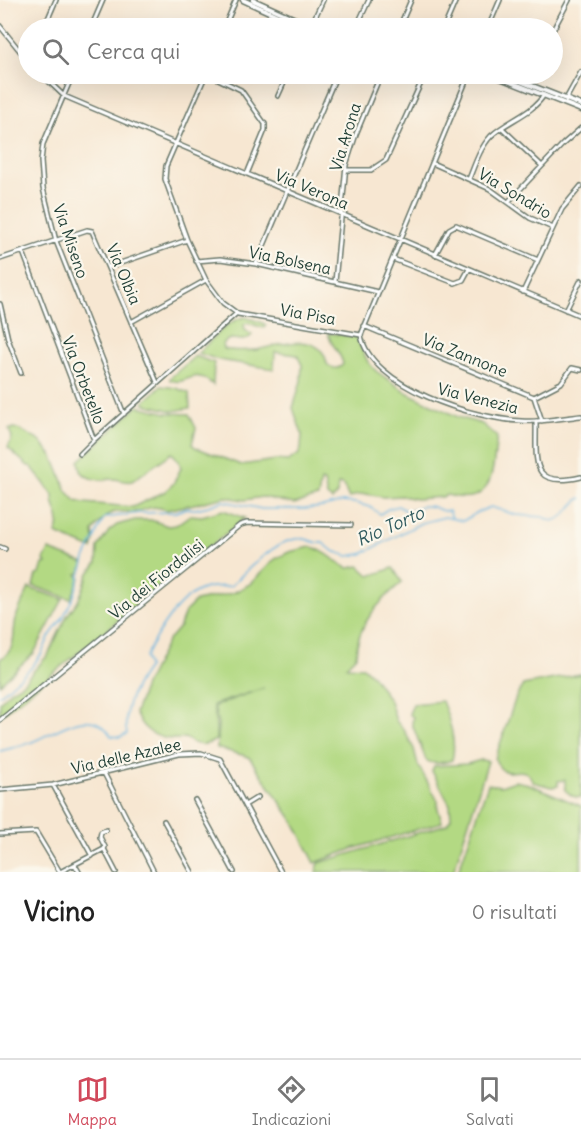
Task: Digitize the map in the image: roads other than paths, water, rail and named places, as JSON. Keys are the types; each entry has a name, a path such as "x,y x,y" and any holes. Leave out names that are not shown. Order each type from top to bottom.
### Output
{"street":[{"path":"48,18 56,0"},
{"path":"96,18 103,0"},
{"path":"228,18 236,0"},
{"path":"243,0 288,18"},
{"path":"253,0 286,18"},
{"path":"316,18 324,0"},
{"path":"361,18 369,0"},
{"path":"403,18 411,0"},
{"path":"448,18 456,0"},
{"path":"492,18 500,0"},
{"path":"559,18 567,0"},
{"path":"0,26 18,48"},
{"path":"564,101 581,72"},
{"name":"Via Verona","path":"51,84 64,96 581,316"},
{"name":"Via Miseno","path":"69,84 45,139 41,157 45,201 56,241 124,414"},
{"path":"202,84 175,144 165,170 165,179 187,240 206,280 221,301 237,313"},
{"path":"228,84 241,90 265,124 265,130 247,174"},
{"path":"278,96 283,84"},
{"path":"256,264 333,84"},
{"name":"Via Arona","path":"335,282 346,170 355,137 377,84"},
{"path":"346,170 369,170 386,160 420,84"},
{"path":"361,335 465,84"},
{"path":"522,84 581,110"},
{"path":"525,85 544,95 581,105"},
{"path":"469,179 485,144 502,128 532,110 544,95"},
{"path":"502,128 542,166"},
{"path":"509,201 581,128"},
{"name":"Via Sondrio","path":"432,163 494,190 532,219 553,228"},
{"path":"524,292 565,204 581,186"},
{"path":"435,255 449,229 456,225 538,260"},
{"name":"Via Olbia","path":"0,259 92,231 157,382"},
{"path":"109,267 187,240"},
{"name":"Via Orbetello","path":"22,252 94,440 237,313"},
{"path":"393,258 455,283 463,280 469,269"},
{"name":"Via Bolsena","path":"196,261 220,259 256,264 378,292"},
{"path":"131,322 206,280"},
{"path":"566,310 581,280"},
{"path":"0,304 8,339 21,373"},
{"name":"Via Pisa","path":"237,313 361,335"},
{"name":"Via Zannone","path":"364,326 534,397"},
{"name":"Via Venezia","path":"361,335 363,344 371,357 389,374 415,392 480,414 514,421 542,421 581,416"},
{"path":"542,421 534,397 561,383 572,368 581,370"},
{"path":"536,421 540,473 558,481 581,477"},
{"path":"80,454 94,440"},
{"name":"Via dei Fiordalisi","path":"0,720 242,525 351,525"},
{"path":"0,547 5,549"},
{"name":"Via delle Azalee","path":"53,785 174,755 206,753 220,759 281,872"},
{"path":"104,773 154,872"},
{"path":"0,790 53,785 92,856"},
{"path":"245,805 258,797"},
{"path":"195,800 234,872"},
{"path":"164,821 192,872"},
{"path":"106,830 100,834 104,849 116,872"},
{"path":"0,834 36,832 60,872 104,849"},
{"path":"75,865 79,872"}],"waterway":[{"name":"Rio Torto","path":"0,751 28,743 63,727 84,721 103,726 111,736 120,737 127,734 126,716 130,699 148,667 145,657 176,608 203,589 231,586 265,555 286,542 305,539 323,543 333,551 348,556 362,554 421,523 445,517 463,521 491,507 516,515 543,517 553,521 563,517 581,498"},
{"path":"0,695 31,668 62,619 74,596 85,559 104,518 140,513 176,512 223,501 262,509 304,509 342,502 355,503 370,507 380,514 398,506 406,511 429,506 449,511 452,518"}]}
